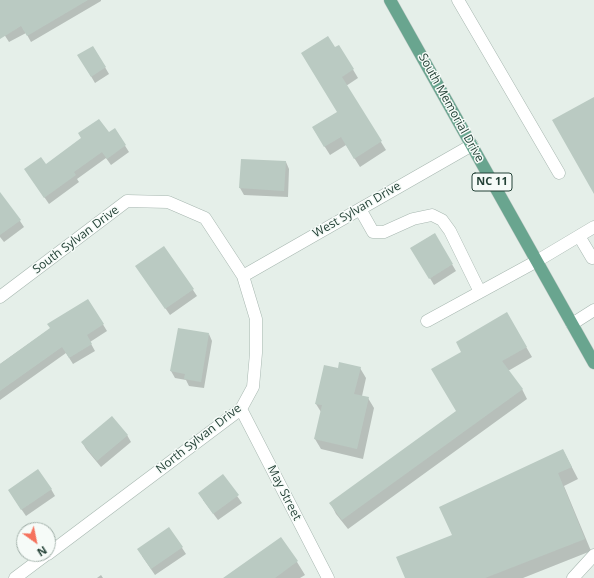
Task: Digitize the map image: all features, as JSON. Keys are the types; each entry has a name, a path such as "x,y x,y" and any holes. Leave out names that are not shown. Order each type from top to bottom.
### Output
{"main road":[{"name":"South Memorial Drive","path":"390,0 594,363"}],"street":[{"path":"458,0 559,173"},
{"name":"West Sylvan Drive","path":"243,276 472,145"},
{"name":"South Sylvan Drive","path":"0,297 127,201 168,202 205,218 243,276"},
{"path":"360,209 373,232 384,232 432,214 442,220 450,231 480,292"},
{"path":"428,321 537,261 594,227"},
{"path":"579,236 592,258"},
{"name":"North Sylvan Drive","path":"56,548 241,409 253,387 256,346 256,319 243,276"},
{"path":"572,324 594,310"},
{"name":"May Street","path":"241,409 328,578"},
{"path":"572,578 594,555"},
{"name":"North Sylvan Drive","path":"15,578 37,562"}],"building":[{"path":"0,0 88,0 27,36 21,26 0,39"},
{"path":"328,36 335,47 339,45 354,69 342,77 382,141 354,159 341,137 324,147 312,127 337,112 301,53"},
{"path":"93,46 106,67 91,77 77,55"},
{"path":"594,97 594,194 552,120"},
{"path":"99,119 109,132 115,128 126,145 107,159 102,152 74,172 76,175 44,198 24,169 41,157 46,164 81,138 78,133"},
{"path":"241,159 286,161 284,191 239,188"},
{"path":"0,192 21,220 0,235"},
{"path":"435,233 453,264 429,279 410,248"},
{"path":"164,246 194,289 165,309 135,266"},
{"path":"88,299 104,324 87,335 92,344 69,358 62,347 0,391 0,364 50,328 47,324"},
{"path":"507,312 527,347 502,361 523,389 342,520 329,503 456,411 431,369 461,352 456,342"},
{"path":"178,328 209,333 201,382 184,379 185,374 170,371"},
{"path":"339,362 361,367 354,394 369,397 357,449 314,439 322,405 315,404 324,365 338,368"},
{"path":"112,416 128,435 97,461 81,442"},
{"path":"563,449 572,467 558,473 585,539 485,578 405,578 396,557 452,535 439,507"},
{"path":"38,469 52,489 21,510 8,490"},
{"path":"223,474 239,495 213,514 198,493"},
{"path":"169,527 183,547 151,569 137,549"},
{"path":"281,537 298,561 275,578 223,578"}]}
